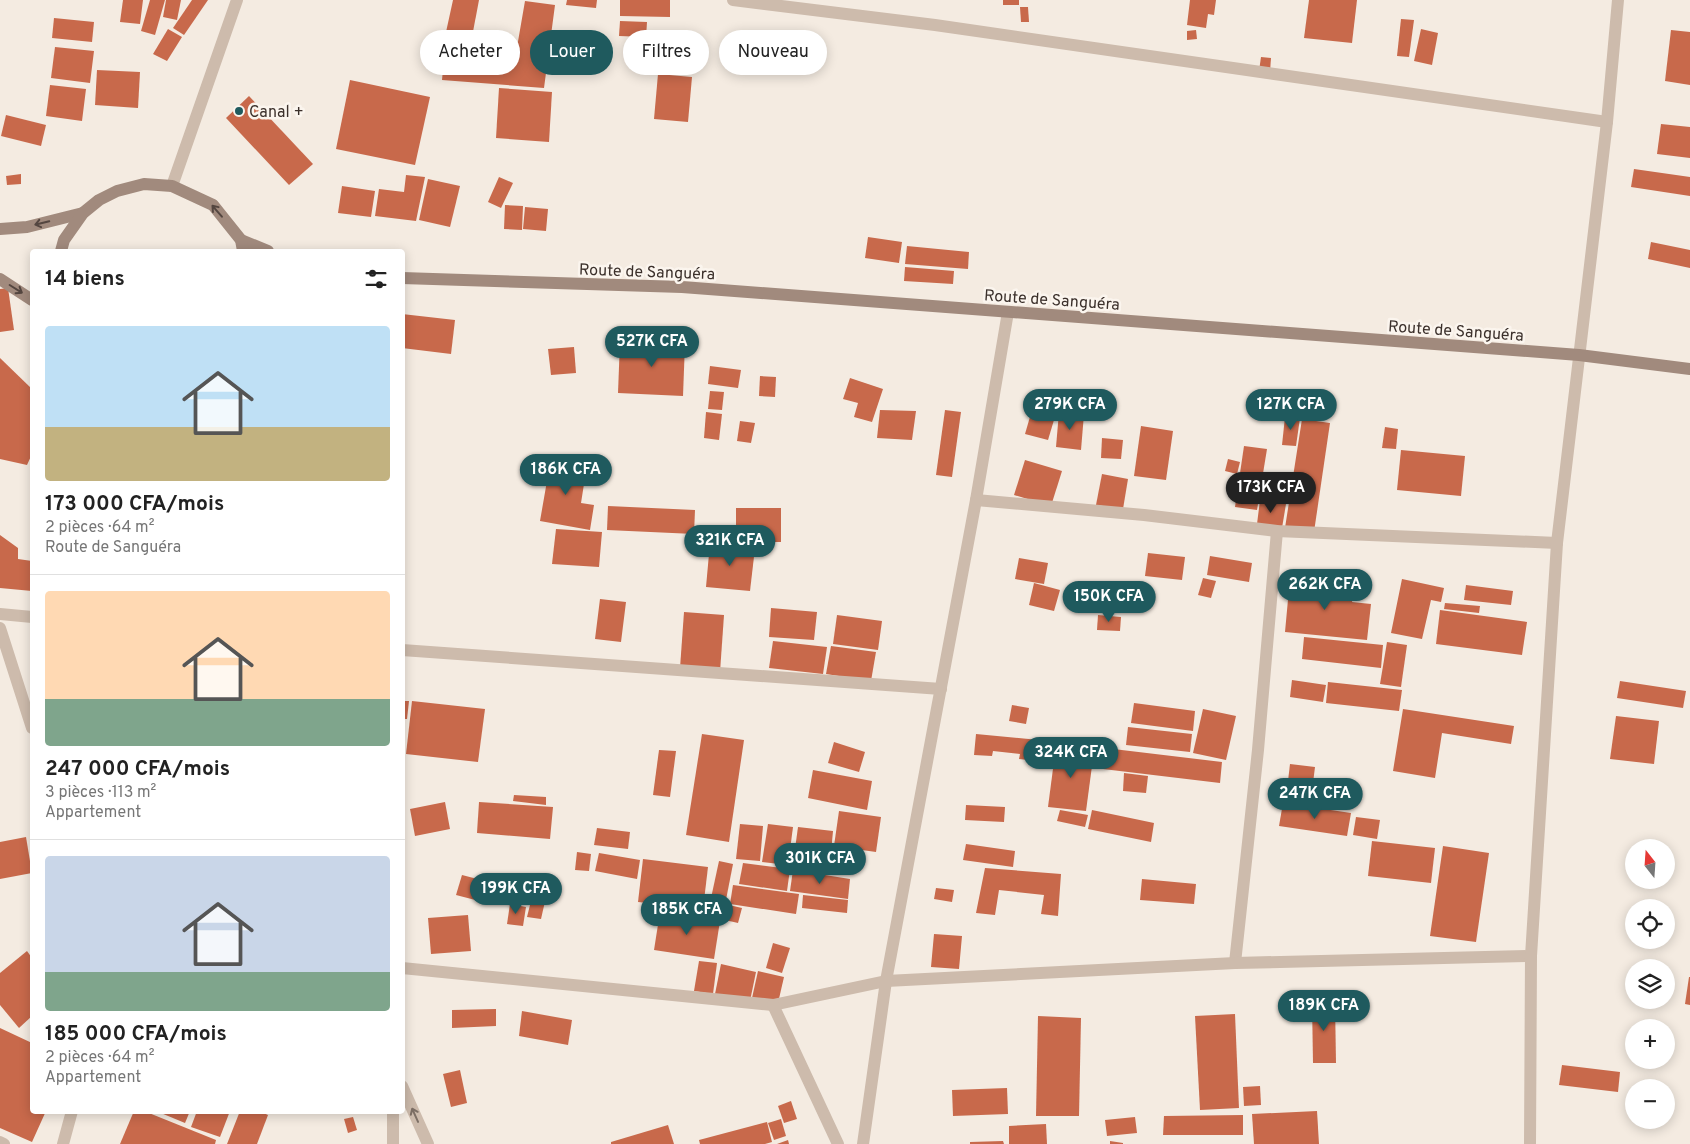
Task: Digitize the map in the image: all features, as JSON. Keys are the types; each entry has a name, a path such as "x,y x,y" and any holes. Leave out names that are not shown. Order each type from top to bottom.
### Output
{"street":[{"path":"172,186 236,0"},
{"path":"733,0 935,25 1608,122"},
{"path":"1530,1144 1530,956 1556,543 1608,122 1618,0"},
{"path":"62,249 64,240 83,213 99,200 117,191 144,184 172,186 213,205 242,246 258,249"},
{"path":"0,229 27,227 83,213"},
{"path":"0,279 30,299"},
{"name":"Route de Sanguéra","path":"405,279 682,287 1579,356 1690,369"},
{"path":"863,1144 886,980 976,500 1008,312"},
{"path":"976,500 1144,515 1277,531 1556,543"},
{"path":"1235,963 1258,750 1277,531"},
{"path":"0,614 30,617"},
{"path":"0,628 30,722"},
{"path":"405,650 940,689"},
{"path":"405,968 773,1005 886,980 1235,963 1530,956"},
{"path":"773,1005 838,1144"},
{"path":"405,1093 428,1144"},
{"path":"63,1144 71,1114"},
{"path":"393,1114 393,1144"},
{"path":"0,1142 4,1144"}],"building":[{"path":"123,0 143,0 140,24 120,22"},
{"path":"150,0 165,0 155,35 141,31"},
{"path":"166,0 181,0 177,20 163,17"},
{"path":"192,0 208,0 184,35 173,28"},
{"path":"453,0 479,0 473,30 446,30"},
{"path":"567,0 597,0 596,8 566,5"},
{"path":"620,0 670,0 670,17 620,16"},
{"path":"1003,0 1019,0 1019,5 1003,5"},
{"path":"1190,0 1216,0 1214,15 1208,14 1206,28 1187,25"},
{"path":"1309,0 1357,0 1352,43 1304,38"},
{"path":"525,1 555,5 552,30 530,30 530,75 546,75 544,88 442,80 442,75 520,75 520,30"},
{"path":"1020,7 1028,7 1029,22 1021,22"},
{"path":"54,18 94,22 92,42 52,38"},
{"path":"1401,19 1414,20 1409,57 1397,56"},
{"path":"620,21 647,22 646,30 623,30 623,36 619,36"},
{"path":"168,29 182,37 167,61 153,54"},
{"path":"1421,29 1438,33 1432,65 1414,61"},
{"path":"1196,30 1197,39 1187,40 1187,31"},
{"path":"1671,30 1690,32 1690,85 1665,81"},
{"path":"55,47 94,51 90,83 51,78"},
{"path":"1261,57 1271,58 1270,72 1259,71"},
{"path":"97,70 140,72 138,108 95,105"},
{"path":"658,75 692,77 688,122 654,119"},
{"path":"350,80 430,97 415,165 336,149"},
{"path":"50,85 86,89 82,121 46,116"},
{"path":"499,88 552,92 549,142 496,138"},
{"path":"249,96 313,164 289,185 226,118"},
{"path":"6,115 46,125 41,146 1,136"},
{"path":"1661,124 1690,127 1690,158 1657,154"},
{"path":"1634,169 1690,177 1690,196 1631,187"},
{"path":"21,174 21,184 7,185 6,176"},
{"path":"406,175 425,177 416,221 375,216 379,189 404,192"},
{"path":"499,177 513,183 501,208 488,202"},
{"path":"428,179 460,186 450,227 419,220"},
{"path":"342,186 375,191 371,217 338,213"},
{"path":"505,205 523,206 522,230 504,229"},
{"path":"525,207 548,209 546,231 523,229"},
{"path":"868,237 902,242 899,263 865,258"},
{"path":"1651,242 1690,250 1690,268 1648,259"},
{"path":"907,246 969,252 968,269 905,264"},
{"path":"905,267 954,271 953,284 904,281"},
{"path":"8,288 14,330 0,332 0,289"},
{"path":"405,314 455,320 451,354 405,348"},
{"path":"620,341 685,343 683,396 618,393"},
{"path":"574,347 576,373 551,375 548,349"},
{"path":"0,358 30,387 30,458 27,465 0,459"},
{"path":"710,366 741,370 738,388 708,384"},
{"path":"760,376 776,377 775,397 759,396"},
{"path":"850,378 883,389 872,422 854,417 858,403 843,399"},
{"path":"710,391 724,392 722,410 708,409"},
{"path":"1034,403 1057,410 1048,440 1025,434"},
{"path":"880,410 916,411 912,440 877,438"},
{"path":"945,410 961,412 952,477 936,475"},
{"path":"706,412 722,414 719,440 704,438"},
{"path":"1059,412 1084,414 1081,450 1056,447"},
{"path":"1285,417 1300,418 1296,446 1282,445"},
{"path":"1302,419 1330,423 1314,532 1285,528"},
{"path":"740,421 755,423 751,443 737,441"},
{"path":"1141,426 1173,431 1166,480 1134,476"},
{"path":"1385,427 1398,429 1396,449 1382,448"},
{"path":"1102,438 1123,440 1121,459 1101,458"},
{"path":"1244,446 1267,449 1257,510 1235,507"},
{"path":"1401,450 1465,456 1461,496 1397,490"},
{"path":"551,458 587,465 581,503 594,505 590,530 540,521"},
{"path":"1228,459 1240,462 1237,474 1225,471"},
{"path":"1025,460 1062,471 1051,506 1014,495"},
{"path":"1102,474 1128,479 1123,509 1096,505"},
{"path":"1260,500 1286,504 1282,528 1257,524"},
{"path":"608,506 695,510 694,534 607,530"},
{"path":"736,508 781,508 781,542 736,542"},
{"path":"556,529 602,532 599,567 552,564"},
{"path":"0,535 18,548 18,559 30,561 30,591 0,588"},
{"path":"710,543 755,548 750,591 706,587"},
{"path":"1148,553 1185,557 1182,580 1145,576"},
{"path":"1210,556 1252,563 1249,582 1207,575"},
{"path":"1019,558 1048,563 1044,584 1015,579"},
{"path":"1203,578 1216,581 1211,598 1198,595"},
{"path":"1290,578 1341,583 1340,592 1354,593 1352,602 1371,604 1367,640 1285,632"},
{"path":"1402,579 1444,588 1441,602 1431,600 1422,639 1391,633"},
{"path":"1034,583 1060,590 1054,611 1029,605"},
{"path":"1466,585 1513,591 1511,605 1464,600"},
{"path":"600,599 626,602 621,642 595,639"},
{"path":"1445,603 1480,606 1479,613 1444,609"},
{"path":"771,608 817,612 814,640 769,637"},
{"path":"1440,610 1527,622 1522,655 1436,644"},
{"path":"684,612 724,615 720,672 680,668"},
{"path":"837,615 882,621 878,650 833,644"},
{"path":"1098,615 1121,617 1120,631 1097,630"},
{"path":"1304,637 1383,645 1381,668 1302,659"},
{"path":"773,641 827,647 823,674 769,668"},
{"path":"1387,642 1407,645 1401,687 1380,684"},
{"path":"831,646 876,652 871,681 826,674"},
{"path":"1292,680 1326,685 1323,702 1290,697"},
{"path":"1620,681 1686,691 1683,708 1617,698"},
{"path":"1328,682 1402,690 1399,711 1326,703"},
{"path":"405,701 409,701 407,719 405,719"},
{"path":"412,701 485,709 478,762 406,754"},
{"path":"1134,703 1195,711 1193,731 1131,723"},
{"path":"1012,705 1029,708 1026,724 1009,721"},
{"path":"1203,709 1236,716 1226,760 1193,753"},
{"path":"1403,709 1514,726 1511,744 1442,733 1435,778 1393,771"},
{"path":"1616,716 1659,721 1654,764 1610,759"},
{"path":"1128,727 1192,734 1190,752 1126,745"},
{"path":"702,734 744,740 729,842 686,835"},
{"path":"976,734 1049,741 1047,762 1019,759 1020,754 993,751 992,756 974,755"},
{"path":"834,742 865,752 859,772 828,763"},
{"path":"1056,746 1094,751 1086,811 1048,807"},
{"path":"1105,748 1222,762 1220,783 1103,769"},
{"path":"659,750 676,751 670,797 653,795"},
{"path":"1290,764 1315,767 1313,783 1288,781"},
{"path":"813,770 872,781 867,810 808,798"},
{"path":"1124,773 1148,776 1146,793 1123,791"},
{"path":"514,795 546,797 546,805 513,801"},
{"path":"445,802 450,829 415,836 410,809"},
{"path":"479,802 553,807 550,839 477,833"},
{"path":"1283,803 1351,813 1347,836 1279,826"},
{"path":"966,805 1005,807 1004,822 965,820"},
{"path":"1060,810 1088,815 1085,827 1057,821"},
{"path":"1092,810 1154,823 1151,842 1088,829"},
{"path":"839,811 881,817 876,852 834,846"},
{"path":"1356,817 1380,820 1377,839 1353,835"},
{"path":"740,824 763,826 760,861 736,859"},
{"path":"768,824 793,827 788,865 762,862"},
{"path":"798,827 833,831 831,853 795,849"},
{"path":"597,828 630,832 628,849 594,845"},
{"path":"26,837 30,873 0,879 0,842"},
{"path":"1372,841 1435,848 1431,883 1368,876"},
{"path":"966,844 1015,851 1013,867 963,860"},
{"path":"1443,846 1489,853 1476,942 1430,936"},
{"path":"577,852 591,854 589,871 575,870"},
{"path":"599,853 640,860 637,879 595,871"},
{"path":"643,859 708,867 703,909 638,902"},
{"path":"719,861 733,864 723,915 708,912"},
{"path":"743,863 790,869 787,891 739,884"},
{"path":"985,868 1061,874 1058,916 1041,914 1044,895 999,890 995,915 976,913"},
{"path":"793,870 850,879 848,899 790,891"},
{"path":"462,875 489,882 483,902 456,895"},
{"path":"1142,879 1196,884 1194,904 1140,900"},
{"path":"532,881 545,884 543,894 530,892"},
{"path":"492,883 510,887 507,902 489,899"},
{"path":"733,885 799,894 796,914 730,904"},
{"path":"936,888 954,890 952,902 934,899"},
{"path":"533,893 546,897 541,919 527,917"},
{"path":"803,895 848,900 847,913 802,908"},
{"path":"510,904 526,907 523,926 507,924"},
{"path":"729,905 742,908 738,923 725,920"},
{"path":"660,912 720,921 714,959 654,950"},
{"path":"468,915 471,951 431,954 428,918"},
{"path":"934,934 962,936 959,969 931,967"},
{"path":"773,943 790,948 782,973 766,968"},
{"path":"27,951 30,955 30,1018 19,1028 0,1005 0,973"},
{"path":"699,961 717,963 713,994 694,991"},
{"path":"721,964 756,972 750,1001 715,994"},
{"path":"758,971 784,977 778,1003 752,998"},
{"path":"1690,977 1690,1005 1685,1004"},
{"path":"1312,1002 1335,1002 1336,1063 1313,1063"},
{"path":"496,1009 496,1026 452,1028 452,1010"},
{"path":"522,1011 572,1020 568,1045 519,1036"},
{"path":"1235,1014 1239,1108 1200,1110 1195,1016"},
{"path":"1038,1016 1081,1018 1079,1116 1036,1116"},
{"path":"0,1028 30,1042 30,1114 45,1114 32,1142 0,1128"},
{"path":"1562,1065 1620,1072 1618,1092 1559,1085"},
{"path":"460,1070 467,1103 451,1107 443,1074"},
{"path":"1260,1086 1261,1105 1244,1106 1243,1087"},
{"path":"1007,1088 1008,1114 953,1116 952,1090"},
{"path":"791,1101 797,1119 784,1123 778,1106"},
{"path":"1317,1111 1319,1144 1254,1144 1252,1114"},
{"path":"133,1114 151,1114 216,1140 215,1144 120,1144"},
{"path":"163,1114 189,1114 185,1123"},
{"path":"196,1114 229,1114 220,1137 191,1127"},
{"path":"239,1114 268,1115 257,1144 227,1144"},
{"path":"1243,1115 1243,1135 1163,1135 1164,1116"},
{"path":"353,1117 357,1130 348,1133 344,1119"},
{"path":"1135,1117 1137,1133 1107,1136 1105,1120"},
{"path":"781,1119 786,1136 774,1140 768,1123"},
{"path":"767,1122 772,1142 765,1144 700,1144 699,1140"},
{"path":"1046,1124 1047,1144 1009,1144 1009,1126"},
{"path":"668,1125 674,1144 611,1144 611,1142"},
{"path":"788,1140 789,1144 777,1144"},
{"path":"1003,1141 1004,1144 970,1144 970,1142"},
{"path":"1110,1141 1123,1143 1123,1144 1110,1144"}],"place":[{"name":"Canal +","path":"239,111"}]}
